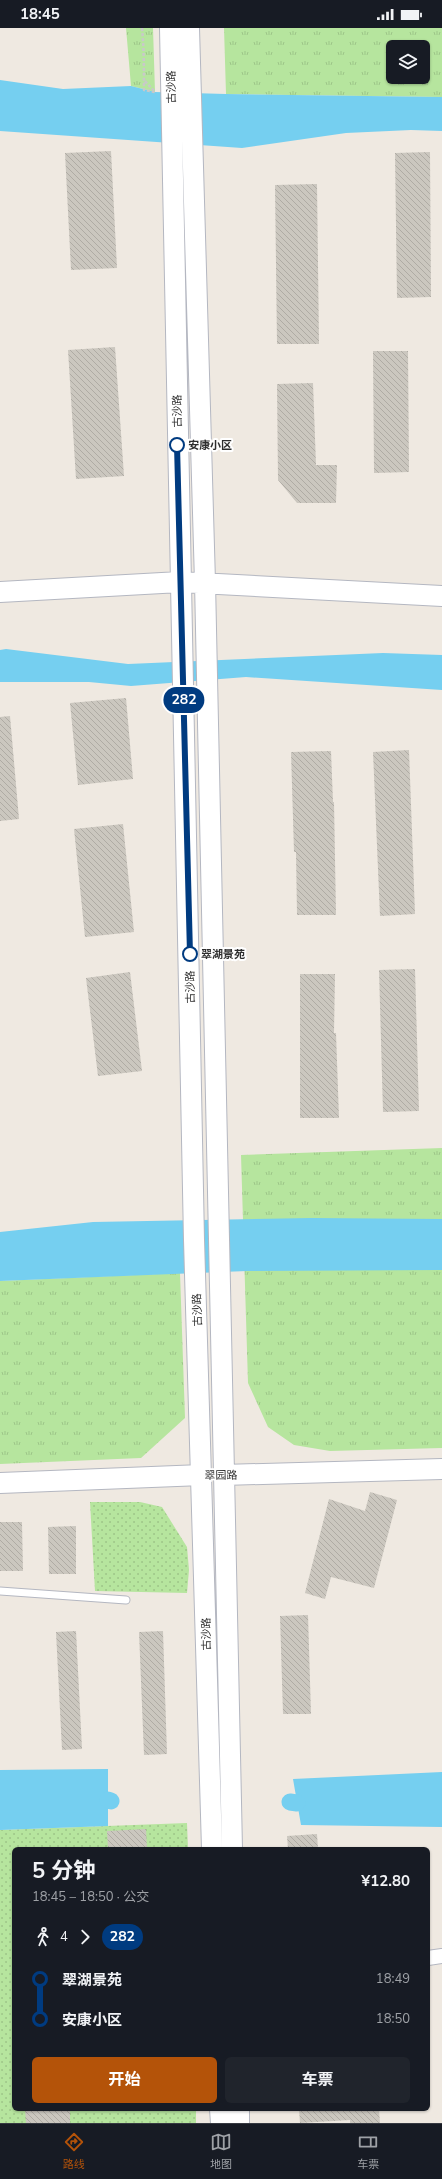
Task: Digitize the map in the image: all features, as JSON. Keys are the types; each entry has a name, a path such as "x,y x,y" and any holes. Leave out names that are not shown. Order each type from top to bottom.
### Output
{"main road":[{"name":"古沙路","path":"170,28 181,642 184,706 196,1301 212,1847"},
{"name":"古沙路","path":"189,28 207,646 219,1296 232,1847"},
{"path":"0,592 180,582 205,582 442,596"},
{"name":"翠园路","path":"223,1475 442,1469"},
{"name":"翠园路","path":"0,1483 202,1475"},
{"path":"220,2111 221,2123"},
{"path":"239,2111 239,2123"}],"street":[{"name":"翠园路","path":"202,1475 223,1475"},
{"path":"430,1958 442,1956"}],"lane":[{"path":"0,1591 126,1600"}],"path":[{"path":"142,28 144,90 155,92 144,80"}],"green space":[{"path":"126,28 153,28 155,92 131,86"},
{"path":"224,28 442,28 442,97 226,94"},
{"path":"442,1148 442,1448 330,1451 294,1445 268,1427 248,1383 241,1155"},
{"path":"180,1273 185,1418 141,1458 0,1464 0,1281"},
{"path":"90,1502 140,1502 162,1507 187,1547 189,1570 187,1593 95,1591"},
{"path":"187,1823 188,1847 12,1847 12,2111 196,2111 196,2123 0,2123 0,1830"}],"water":[{"path":"0,80 63,89 131,86 155,92 442,97 442,131 411,130 346,133 242,148 0,131"},
{"path":"6,649 128,664 383,653 442,655 442,690 246,677 131,686 89,682 0,682 0,650"},
{"path":"311,1218 442,1219 442,1270 247,1271 0,1281 0,1232 93,1222"},
{"path":"108,1769 108,1826 0,1830 0,1770"},
{"path":"442,1772 442,1827 301,1825 293,1779"}],"building":[{"path":"111,151 117,268 71,270 65,153"},
{"path":"430,152 431,297 397,298 395,153"},
{"path":"317,184 319,344 277,344 275,185"},
{"path":"115,347 124,476 76,479 68,350"},
{"path":"373,351 408,351 409,472 374,473"},
{"path":"313,383 316,465 337,465 336,503 297,503 278,480 277,384"},
{"path":"126,698 133,779 78,785 70,703"},
{"path":"10,716 19,819 0,821 0,717"},
{"path":"409,750 415,914 380,916 373,752"},
{"path":"331,751 334,802 336,915 297,915 296,852 294,852 291,752"},
{"path":"123,824 134,932 85,937 74,829"},
{"path":"415,969 419,1111 383,1112 379,970"},
{"path":"130,972 142,1071 98,1076 86,978"},
{"path":"300,974 335,974 334,1033 336,1033 339,1118 300,1118"},
{"path":"370,1492 397,1500 374,1588 331,1577 325,1599 305,1593 329,1499 365,1511"},
{"path":"0,1522 22,1522 23,1571 0,1571"},
{"path":"76,1526 76,1574 49,1574 48,1527"},
{"path":"308,1615 311,1714 283,1714 280,1616"},
{"path":"76,1631 82,1749 62,1750 56,1632"},
{"path":"163,1631 167,1754 144,1755 139,1632"},
{"path":"146,1829 147,1847 108,1847 107,1831"},
{"path":"317,1834 318,1847 288,1847 287,1836"},
{"path":"25,2111 70,2111 70,2123 26,2123"},
{"path":"299,2111 379,2111 380,2123 350,2123 350,2120 300,2123"}],"waterway":[{"path":"290,1802 297,1803"}],"bus line":[{"name":"282","path":"177,445 190,954"}],"place":[{"name":"安康小区","path":"177,445"},
{"name":"翠湖景苑","path":"190,954"}]}
